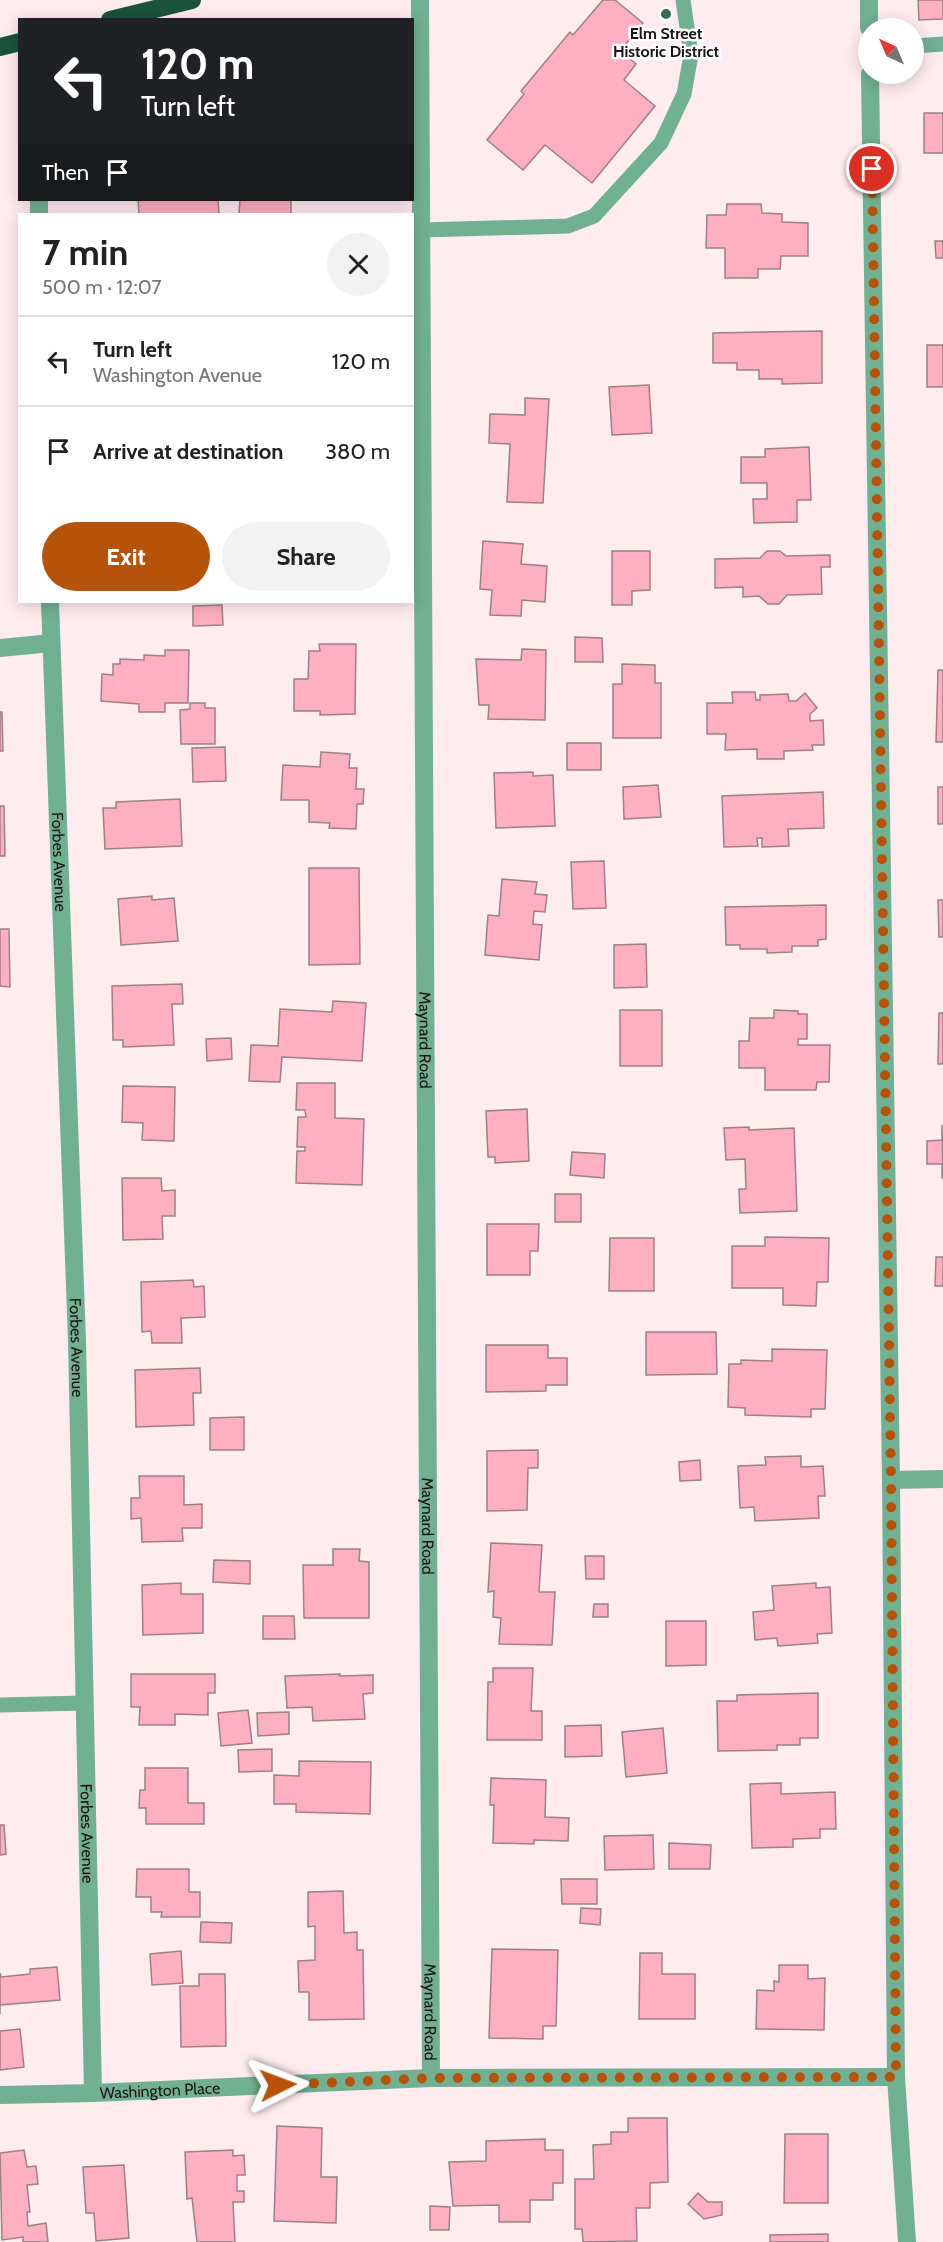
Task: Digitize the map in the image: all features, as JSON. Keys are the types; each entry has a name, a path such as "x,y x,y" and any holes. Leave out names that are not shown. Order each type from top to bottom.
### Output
{"highway":[{"path":"119,18 192,0"},
{"path":"0,47 18,42"}],"street":[{"name":"Maynard Road","path":"420,0 431,2078"},
{"path":"869,0 869,18"},
{"path":"870,84 891,1480 896,2077 907,2242"},
{"name":"Forbes Avenue","path":"50,603 77,1341 93,2093"},
{"path":"0,648 51,643"},
{"path":"891,1480 943,1479"},
{"name":"Washington Place","path":"0,2095 431,2078 896,2077"}],"lane":[{"path":"422,230 568,226 594,216 661,143 684,94 691,55 683,0"},
{"path":"924,45 943,44"},
{"path":"0,1705 84,1703"}],"building":[{"path":"603,0 615,0 643,23 620,51 636,64 624,80 655,106 592,183 545,145 523,170 487,140 524,94 521,91 570,32 573,35"},
{"path":"918,0 943,0 943,19 919,18"},
{"path":"924,113 943,113 943,153 924,153"},
{"path":"138,201 218,201 219,213 139,213"},
{"path":"240,201 291,201 291,213 239,213"},
{"path":"727,204 761,204 762,213 782,214 782,222 808,223 808,256 781,256 780,269 758,269 758,278 725,278 725,248 706,248 707,215 726,215"},
{"path":"935,241 943,241 943,258 936,258"},
{"path":"822,331 822,383 782,384 782,379 759,379 759,370 737,370 737,363 713,363 713,333"},
{"path":"927,345 943,345 943,387 927,387"},
{"path":"649,385 652,433 612,435 609,387"},
{"path":"525,398 549,399 543,503 507,502 510,444 489,443 490,414 525,415"},
{"path":"809,447 811,500 797,500 797,522 754,523 753,499 767,499 767,483 741,483 741,457 765,457 765,449"},
{"path":"483,541 523,544 521,564 547,566 545,602 522,600 521,616 490,615 492,590 480,589"},
{"path":"612,551 650,551 650,590 632,591 632,605 612,605"},
{"path":"767,551 780,551 786,556 830,555 830,567 821,567 822,594 787,595 779,604 768,604 759,596 743,597 743,587 715,588 715,559 760,558"},
{"path":"222,605 223,625 193,626 193,606"},
{"path":"575,637 602,638 603,662 575,662"},
{"path":"319,644 356,644 355,714 320,715 320,711 294,711 294,679 308,679 309,651 320,651"},
{"path":"522,649 546,650 545,720 488,719 489,705 479,705 476,659 521,660"},
{"path":"165,650 189,650 188,703 165,703 165,712 139,712 139,704 101,701 102,674 113,675 113,664 120,664 120,659 144,660 144,655 165,656"},
{"path":"622,664 655,665 655,683 661,683 661,738 613,738 613,684 622,684"},
{"path":"938,670 943,670 943,742 936,742"},
{"path":"732,692 755,692 756,700 760,700 760,695 788,694 789,701 796,701 805,693 817,708 810,714 810,721 823,720 824,745 812,745 813,750 784,751 784,759 757,759 757,749 725,750 726,734 707,734 707,703 733,703"},
{"path":"190,703 205,703 205,708 215,708 215,744 181,744 180,710 190,709"},
{"path":"0,712 2,712 3,751 0,751"},
{"path":"567,743 601,743 601,770 567,770"},
{"path":"225,747 226,781 193,782 192,748"},
{"path":"321,752 350,754 349,768 357,768 356,789 364,789 363,804 357,804 356,829 329,828 330,823 309,822 309,800 281,800 283,765 320,767"},
{"path":"533,772 533,776 553,775 555,826 496,828 494,773"},
{"path":"658,785 661,817 624,819 623,787"},
{"path":"938,787 943,787 943,824 938,824"},
{"path":"823,792 824,828 788,829 789,846 762,847 762,838 757,838 758,846 724,847 722,796"},
{"path":"180,799 182,846 105,849 103,808 116,808 116,802"},
{"path":"0,806 4,806 5,856 0,856"},
{"path":"604,861 606,908 573,909 571,862"},
{"path":"309,868 359,868 360,964 309,965"},
{"path":"502,879 537,882 535,894 547,895 545,912 534,911 533,924 542,925 539,960 485,955 488,915 499,916"},
{"path":"152,896 152,900 174,898 178,941 121,945 118,899"},
{"path":"938,900 943,900 943,937 939,937"},
{"path":"826,905 826,939 818,940 818,946 792,946 792,952 767,953 767,949 740,949 740,945 726,945 725,907"},
{"path":"0,929 9,929 10,987 0,986"},
{"path":"646,944 647,987 614,988 614,945"},
{"path":"182,984 183,1004 172,1004 174,1045 123,1047 123,1040 113,1040 112,986"},
{"path":"333,1001 366,1003 362,1061 282,1057 280,1082 249,1081 251,1045 278,1046 280,1009 332,1012"},
{"path":"620,1010 662,1010 662,1066 620,1066"},
{"path":"774,1010 798,1011 798,1014 807,1014 807,1039 798,1039 798,1045 830,1045 829,1082 817,1082 816,1090 765,1090 765,1068 739,1068 739,1041 749,1041 750,1018 774,1018"},
{"path":"939,1013 943,1013 943,1064 938,1064"},
{"path":"231,1038 232,1059 207,1061 206,1039"},
{"path":"297,1083 335,1083 335,1118 364,1119 362,1185 296,1183 297,1151 305,1151 305,1147 297,1147 298,1117 306,1117 305,1110 296,1110"},
{"path":"123,1086 175,1087 174,1141 142,1140 143,1123 122,1122"},
{"path":"527,1109 529,1161 495,1163 495,1157 488,1157 486,1111"},
{"path":"942,1125 943,1178 942,1164 927,1164 927,1141 942,1140"},
{"path":"749,1127 749,1130 794,1128 797,1211 740,1213 739,1189 746,1189 745,1159 726,1160 724,1128"},
{"path":"572,1152 605,1154 604,1178 570,1175"},
{"path":"122,1178 161,1178 162,1191 175,1190 175,1216 162,1216 163,1239 123,1240"},
{"path":"555,1194 581,1194 581,1222 555,1222"},
{"path":"487,1224 539,1224 538,1251 530,1251 530,1275 487,1275"},
{"path":"765,1237 829,1238 828,1282 817,1282 816,1306 783,1305 783,1288 732,1288 732,1246 765,1246"},
{"path":"610,1238 654,1238 654,1291 609,1291"},
{"path":"936,1257 943,1257 943,1286 935,1286"},
{"path":"193,1280 194,1287 204,1286 205,1317 181,1318 182,1343 152,1343 151,1331 142,1332 141,1282"},
{"path":"646,1332 716,1332 717,1374 646,1375"},
{"path":"486,1345 548,1345 548,1358 567,1358 567,1385 546,1385 546,1391 486,1392"},
{"path":"772,1349 827,1350 825,1409 811,1409 811,1417 745,1415 745,1408 728,1407 729,1364 741,1364 741,1360 772,1361"},
{"path":"200,1368 201,1393 193,1393 194,1425 136,1427 135,1370"},
{"path":"244,1417 244,1450 210,1450 210,1418"},
{"path":"538,1450 538,1468 528,1468 527,1510 487,1511 487,1451"},
{"path":"801,1456 801,1467 823,1466 825,1496 818,1496 819,1518 755,1521 754,1507 740,1508 738,1466 766,1465 765,1457"},
{"path":"700,1460 701,1480 680,1481 679,1462"},
{"path":"139,1476 184,1476 184,1505 202,1504 202,1528 182,1528 183,1541 142,1542 141,1518 131,1519 131,1498 140,1498"},
{"path":"491,1543 542,1545 539,1592 555,1592 552,1645 499,1644 501,1618 493,1617 494,1591 488,1592"},
{"path":"333,1549 360,1549 359,1561 369,1562 369,1618 304,1618 303,1565 333,1565"},
{"path":"585,1556 604,1556 604,1579 586,1579"},
{"path":"214,1560 250,1561 250,1584 213,1582"},
{"path":"181,1583 181,1594 203,1594 203,1633 143,1635 142,1585"},
{"path":"816,1583 816,1588 830,1587 832,1633 817,1634 818,1643 778,1646 777,1638 755,1640 753,1612 774,1610 772,1586"},
{"path":"594,1604 608,1604 608,1617 593,1617"},
{"path":"263,1616 294,1616 295,1639 263,1639"},
{"path":"666,1621 706,1621 706,1665 666,1666"},
{"path":"493,1668 533,1668 531,1711 542,1711 542,1740 487,1740 488,1682 493,1682"},
{"path":"131,1674 215,1674 215,1693 208,1693 208,1715 175,1714 175,1725 139,1725 140,1707 131,1707"},
{"path":"340,1674 340,1676 373,1675 373,1693 363,1694 365,1719 313,1721 312,1707 287,1708 285,1676"},
{"path":"818,1693 818,1738 800,1738 800,1745 777,1745 777,1750 718,1751 717,1701 737,1701 737,1695"},
{"path":"248,1710 252,1743 221,1746 218,1713"},
{"path":"289,1712 289,1734 258,1736 257,1713"},
{"path":"601,1725 602,1756 565,1757 565,1726"},
{"path":"663,1728 667,1773 626,1777 622,1732"},
{"path":"272,1749 272,1771 239,1772 238,1750"},
{"path":"299,1761 371,1762 370,1814 296,1812 296,1804 274,1804 274,1775 299,1776"},
{"path":"145,1768 188,1768 188,1803 204,1803 204,1824 146,1824 146,1808 139,1808 140,1790 145,1790"},
{"path":"491,1778 546,1780 545,1817 569,1818 568,1841 534,1840 534,1844 493,1843 494,1805 490,1805"},
{"path":"781,1783 781,1794 835,1792 836,1829 820,1829 820,1838 793,1839 793,1847 752,1848 750,1784"},
{"path":"0,1825 4,1825 6,1854 0,1855"},
{"path":"653,1835 654,1869 605,1870 604,1836"},
{"path":"669,1843 711,1845 710,1869 669,1869"},
{"path":"137,1869 189,1869 189,1892 200,1892 200,1917 161,1917 162,1912 151,1912 151,1897 136,1897"},
{"path":"561,1879 597,1879 597,1904 562,1904"},
{"path":"343,1891 344,1933 357,1932 357,1950 363,1950 364,2019 309,2020 309,1992 299,1992 298,1961 315,1960 315,1926 308,1927 308,1892"},
{"path":"581,1908 601,1909 600,1925 580,1923"},
{"path":"201,1922 232,1923 231,1943 200,1942"},
{"path":"492,1949 558,1950 556,2026 543,2026 543,2039 489,2038"},
{"path":"181,1951 183,1983 152,1985 150,1954"},
{"path":"640,1953 662,1953 662,1974 695,1974 695,2019 639,2019"},
{"path":"779,1965 808,1965 808,1979 825,1978 824,2030 756,2029 757,1990 774,1991 774,1981 779,1982"},
{"path":"57,1967 60,2000 0,2005 0,1973 1,1977 30,1974 30,1969"},
{"path":"199,1974 225,1974 226,2046 181,2047 180,1986 199,1986"},
{"path":"20,2029 24,2067 0,2070 0,2031"},
{"path":"628,2118 667,2118 668,2182 650,2183 650,2208 636,2208 637,2241 583,2242 582,2229 575,2229 575,2179 594,2179 593,2145 611,2144 611,2132 628,2132"},
{"path":"277,2126 322,2128 321,2177 337,2177 336,2223 274,2221"},
{"path":"785,2134 828,2134 828,2203 784,2203"},
{"path":"545,2139 545,2150 563,2150 563,2183 553,2183 553,2200 530,2200 530,2222 499,2222 499,2205 453,2206 449,2162 486,2161 486,2141"},
{"path":"24,2150 27,2167 36,2166 38,2184 27,2185 30,2212 27,2212 28,2226 46,2223 48,2242 23,2242 23,2237 2,2240 0,2153"},
{"path":"233,2150 233,2156 244,2155 245,2175 237,2175 237,2191 244,2191 244,2202 233,2202 235,2242 197,2242 192,2198 187,2199 185,2152"},
{"path":"124,2165 129,2238 96,2241 94,2213 86,2213 83,2167"},
{"path":"698,2193 708,2202 722,2202 722,2215 704,2219 688,2204"},
{"path":"430,2206 450,2207 449,2230 430,2230"},
{"path":"828,2234 828,2242 770,2242 770,2235"}],"place":[{"name":"Elm Street Historic District","path":"666,14"}],"route":[{"path":"278,2085 431,2078 896,2077 891,1480 872,169"}]}
